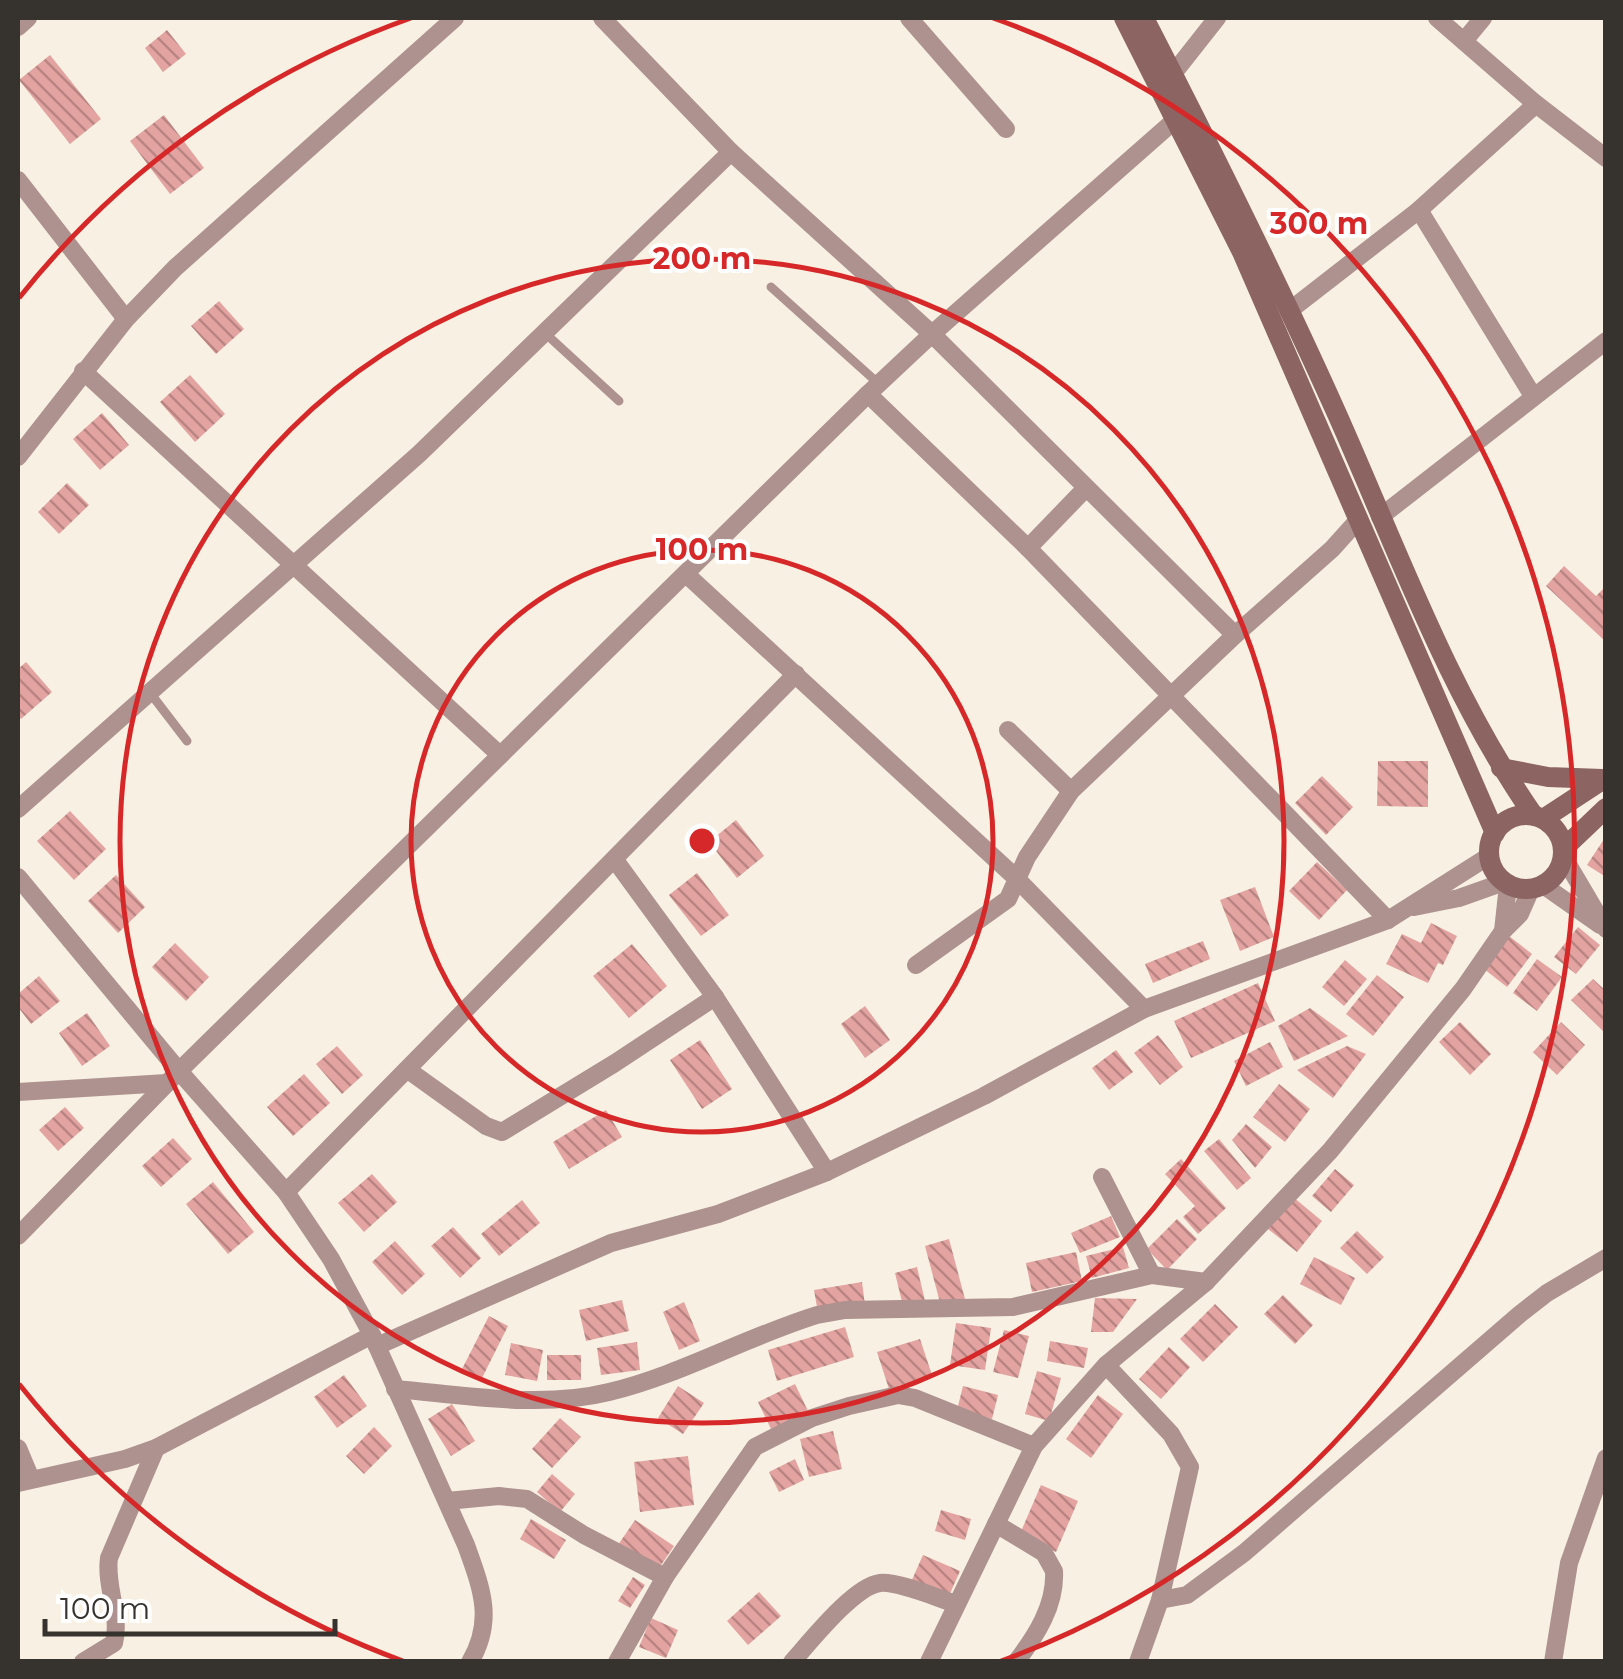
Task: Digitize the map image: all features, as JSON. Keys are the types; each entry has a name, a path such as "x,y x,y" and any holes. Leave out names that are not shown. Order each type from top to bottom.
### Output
{"street":[{"path":"18,27 28,18"},
{"path":"18,458 126,320 175,268 454,18"},
{"path":"602,18 731,152 932,334 1235,635"},
{"path":"910,18 1006,129"},
{"path":"1124,18 1167,81 1249,247 1370,518 1494,833"},
{"path":"1144,18 1167,81"},
{"path":"1167,81 1216,18"},
{"path":"1438,18 1536,104 1606,158"},
{"path":"1464,41 1483,18"},
{"path":"1289,311 1419,210 1536,104"},
{"path":"18,1236 173,1077 874,389 1184,113"},
{"path":"18,809 419,454 731,152"},
{"path":"18,180 126,320"},
{"path":"1419,210 1533,396"},
{"path":"1249,247 1289,311 1337,414 1370,518"},
{"path":"916,965 1008,899 1016,878 1071,791 1235,635 1370,518 1606,342"},
{"path":"84,372 500,755"},
{"path":"874,389 1173,696 1396,915"},
{"path":"1028,548 1084,489"},
{"path":"687,575 1016,878 1144,1009"},
{"path":"1396,582 1501,768 1538,818 1560,836 1563,852 1605,928"},
{"path":"286,1192 796,674"},
{"path":"1008,730 1071,791"},
{"path":"1501,768 1548,777 1604,779"},
{"path":"1503,931 1506,884 1492,868 1488,856 1494,833 1513,817 1538,818 1604,779"},
{"path":"936,1658 956,1604 1034,1446 1106,1365 1206,1282 1330,1151 1463,989 1537,887 1553,878 1563,852 1606,808"},
{"path":"1396,915 1488,856"},
{"path":"615,860 715,997 827,1172"},
{"path":"18,878 173,1077 286,1192 332,1259 374,1340 466,1544 482,1595 484,1632 470,1662"},
{"path":"18,1448 24,1481 126,1459 156,1448 374,1340 597,1248 718,1214 827,1172 984,1096 1144,1009 1396,915 1506,884 1537,887 1605,928"},
{"path":"408,1070 486,1126 502,1132 715,997"},
{"path":"18,1092 173,1077"},
{"path":"1102,1176 1152,1275"},
{"path":"1160,1600 1187,1595 1244,1552 1520,1314 1606,1258"},
{"path":"395,1389 494,1398 594,1395 639,1383 817,1315 845,1310 1013,1307 1152,1275 1206,1282"},
{"path":"1106,1365 1172,1434 1190,1467 1160,1600 1138,1662"},
{"path":"617,1662 665,1577 752,1450 812,1418 884,1397 907,1396 1034,1446"},
{"path":"83,1662 114,1643 109,1558 156,1448"},
{"path":"1552,1662 1570,1563 1606,1458"},
{"path":"446,1502 499,1496 527,1498 584,1535 665,1577"},
{"path":"996,1524 1044,1553 1055,1576 1038,1632 1016,1662"},
{"path":"792,1662 832,1618 873,1585 888,1584 956,1604"}],"lane":[{"path":"771,286 874,389"},
{"path":"546,334 619,401"},
{"path":"151,694 187,741"}],"building":[{"path":"167,30 186,54 163,72 145,48"},
{"path":"50,55 101,119 70,144 19,80"},
{"path":"164,115 204,168 170,194 130,141"},
{"path":"219,301 244,329 216,354 191,326"},
{"path":"190,375 225,414 195,442 160,402"},
{"path":"102,413 129,445 100,470 73,439"},
{"path":"67,483 89,505 59,534 38,512"},
{"path":"1564,566 1596,596 1606,586 1606,642 1546,586"},
{"path":"26,662 52,692 21,719 18,669"},
{"path":"1378,761 1428,761 1428,807 1377,806"},
{"path":"1322,776 1353,807 1326,835 1295,803"},
{"path":"70,811 106,849 74,880 37,841"},
{"path":"736,820 764,856 737,878 709,842"},
{"path":"1606,836 1606,877 1587,865"},
{"path":"1317,862 1347,890 1319,920 1289,891"},
{"path":"697,873 729,915 701,936 669,895"},
{"path":"116,875 145,907 118,933 88,901"},
{"path":"1255,887 1274,937 1240,951 1220,900"},
{"path":"1431,923 1457,936 1443,965 1438,963 1428,983 1386,964 1402,934 1421,943"},
{"path":"1578,927 1600,945 1576,974 1554,957"},
{"path":"1509,936 1532,954 1507,987 1484,969"},
{"path":"1203,941 1210,959 1153,983 1145,964"},
{"path":"175,943 209,977 186,1001 152,967"},
{"path":"632,944 667,986 629,1018 593,976"},
{"path":"1537,959 1562,977 1537,1011 1513,993"},
{"path":"1345,960 1367,979 1344,1006 1322,987"},
{"path":"1377,975 1404,997 1373,1036 1346,1014"},
{"path":"39,976 60,1001 31,1024 18,1007 18,994"},
{"path":"1593,979 1606,991 1603,1031 1571,1000"},
{"path":"1258,983 1275,1021 1191,1058 1174,1021"},
{"path":"865,1006 890,1040 865,1058 841,1024"},
{"path":"1310,1008 1348,1036 1294,1061 1278,1026"},
{"path":"87,1013 110,1046 82,1066 59,1033"},
{"path":"1460,1022 1491,1054 1470,1075 1439,1042"},
{"path":"1561,1022 1585,1045 1557,1075 1533,1052"},
{"path":"1158,1035 1183,1067 1160,1085 1134,1053"},
{"path":"700,1040 732,1089 702,1109 670,1060"},
{"path":"1270,1042 1283,1067 1246,1086 1234,1061"},
{"path":"337,1046 363,1075 342,1094 316,1064"},
{"path":"1347,1046 1366,1054 1333,1098 1297,1070"},
{"path":"1116,1050 1133,1072 1109,1090 1092,1068"},
{"path":"304,1074 330,1103 293,1136 267,1107"},
{"path":"1279,1084 1310,1109 1285,1142 1253,1117"},
{"path":"65,1107 84,1128 58,1151 39,1130"},
{"path":"606,1110 622,1137 569,1169 553,1142"},
{"path":"1246,1124 1272,1147 1255,1168 1232,1140"},
{"path":"173,1138 192,1159 161,1187 142,1166"},
{"path":"1219,1139 1251,1178 1237,1190 1204,1151"},
{"path":"1181,1159 1226,1208 1198,1234 1183,1217 1195,1206 1165,1174"},
{"path":"1335,1169 1354,1185 1331,1212 1312,1196"},
{"path":"372,1174 397,1202 364,1232 338,1203"},
{"path":"213,1182 254,1232 228,1254 186,1204"},
{"path":"1293,1197 1322,1221 1297,1252 1268,1229"},
{"path":"522,1200 540,1223 499,1256 481,1234"},
{"path":"1111,1216 1120,1237 1080,1253 1071,1233"},
{"path":"1177,1219 1197,1239 1167,1270 1147,1249"},
{"path":"453,1227 481,1258 460,1278 431,1246"},
{"path":"1357,1231 1384,1257 1367,1274 1340,1248"},
{"path":"949,1239 966,1303 942,1310 925,1246"},
{"path":"395,1241 425,1274 402,1295 372,1262"},
{"path":"1123,1247 1129,1268 1092,1278 1086,1256"},
{"path":"1076,1252 1082,1281 1032,1292 1026,1263"},
{"path":"1314,1257 1355,1278 1341,1305 1300,1284"},
{"path":"917,1267 925,1301 903,1306 895,1273"},
{"path":"862,1282 865,1305 818,1313 814,1290"},
{"path":"1283,1295 1313,1325 1295,1344 1264,1314"},
{"path":"1095,1298 1137,1299 1113,1332 1091,1332"},
{"path":"622,1300 629,1331 586,1341 579,1310"},
{"path":"684,1302 700,1341 679,1350 663,1312"},
{"path":"1215,1304 1238,1327 1203,1362 1180,1339"},
{"path":"489,1316 508,1326 482,1378 462,1369"},
{"path":"956,1323 991,1328 985,1370 950,1365"},
{"path":"845,1327 854,1357 777,1381 768,1350"},
{"path":"1004,1330 1029,1336 1018,1378 993,1372"},
{"path":"920,1339 932,1375 889,1389 877,1352"},
{"path":"1050,1341 1088,1348 1084,1368 1047,1361"},
{"path":"637,1342 640,1370 601,1375 597,1348"},
{"path":"511,1343 543,1350 537,1381 505,1375"},
{"path":"1169,1347 1190,1367 1161,1399 1139,1379"},
{"path":"547,1355 581,1355 581,1380 547,1380"},
{"path":"1037,1371 1061,1378 1049,1421 1025,1414"},
{"path":"344,1375 367,1406 337,1428 314,1397"},
{"path":"795,1384 808,1411 771,1429 758,1402"},
{"path":"678,1386 704,1403 683,1434 658,1418"},
{"path":"963,1386 998,1395 992,1419 957,1410"},
{"path":"1098,1395 1123,1414 1091,1458 1066,1439"},
{"path":"452,1404 475,1441 451,1456 428,1419"},
{"path":"560,1418 581,1437 552,1468 532,1449"},
{"path":"374,1427 392,1446 364,1474 346,1456"},
{"path":"833,1431 842,1469 809,1477 800,1439"},
{"path":"688,1456 694,1505 640,1512 634,1462"},
{"path":"795,1459 804,1480 779,1492 769,1472"},
{"path":"552,1474 575,1494 560,1512 537,1492"},
{"path":"1041,1485 1078,1501 1056,1552 1019,1536"},
{"path":"941,1510 971,1519 965,1540 935,1531"},
{"path":"531,1519 566,1540 554,1559 520,1539"},
{"path":"635,1520 674,1546 657,1571 618,1545"},
{"path":"923,1555 960,1571 948,1598 911,1582"},
{"path":"633,1577 645,1585 630,1608 618,1601"},
{"path":"759,1592 781,1616 748,1645 727,1621"},
{"path":"651,1618 678,1630 666,1658 639,1647"}]}
